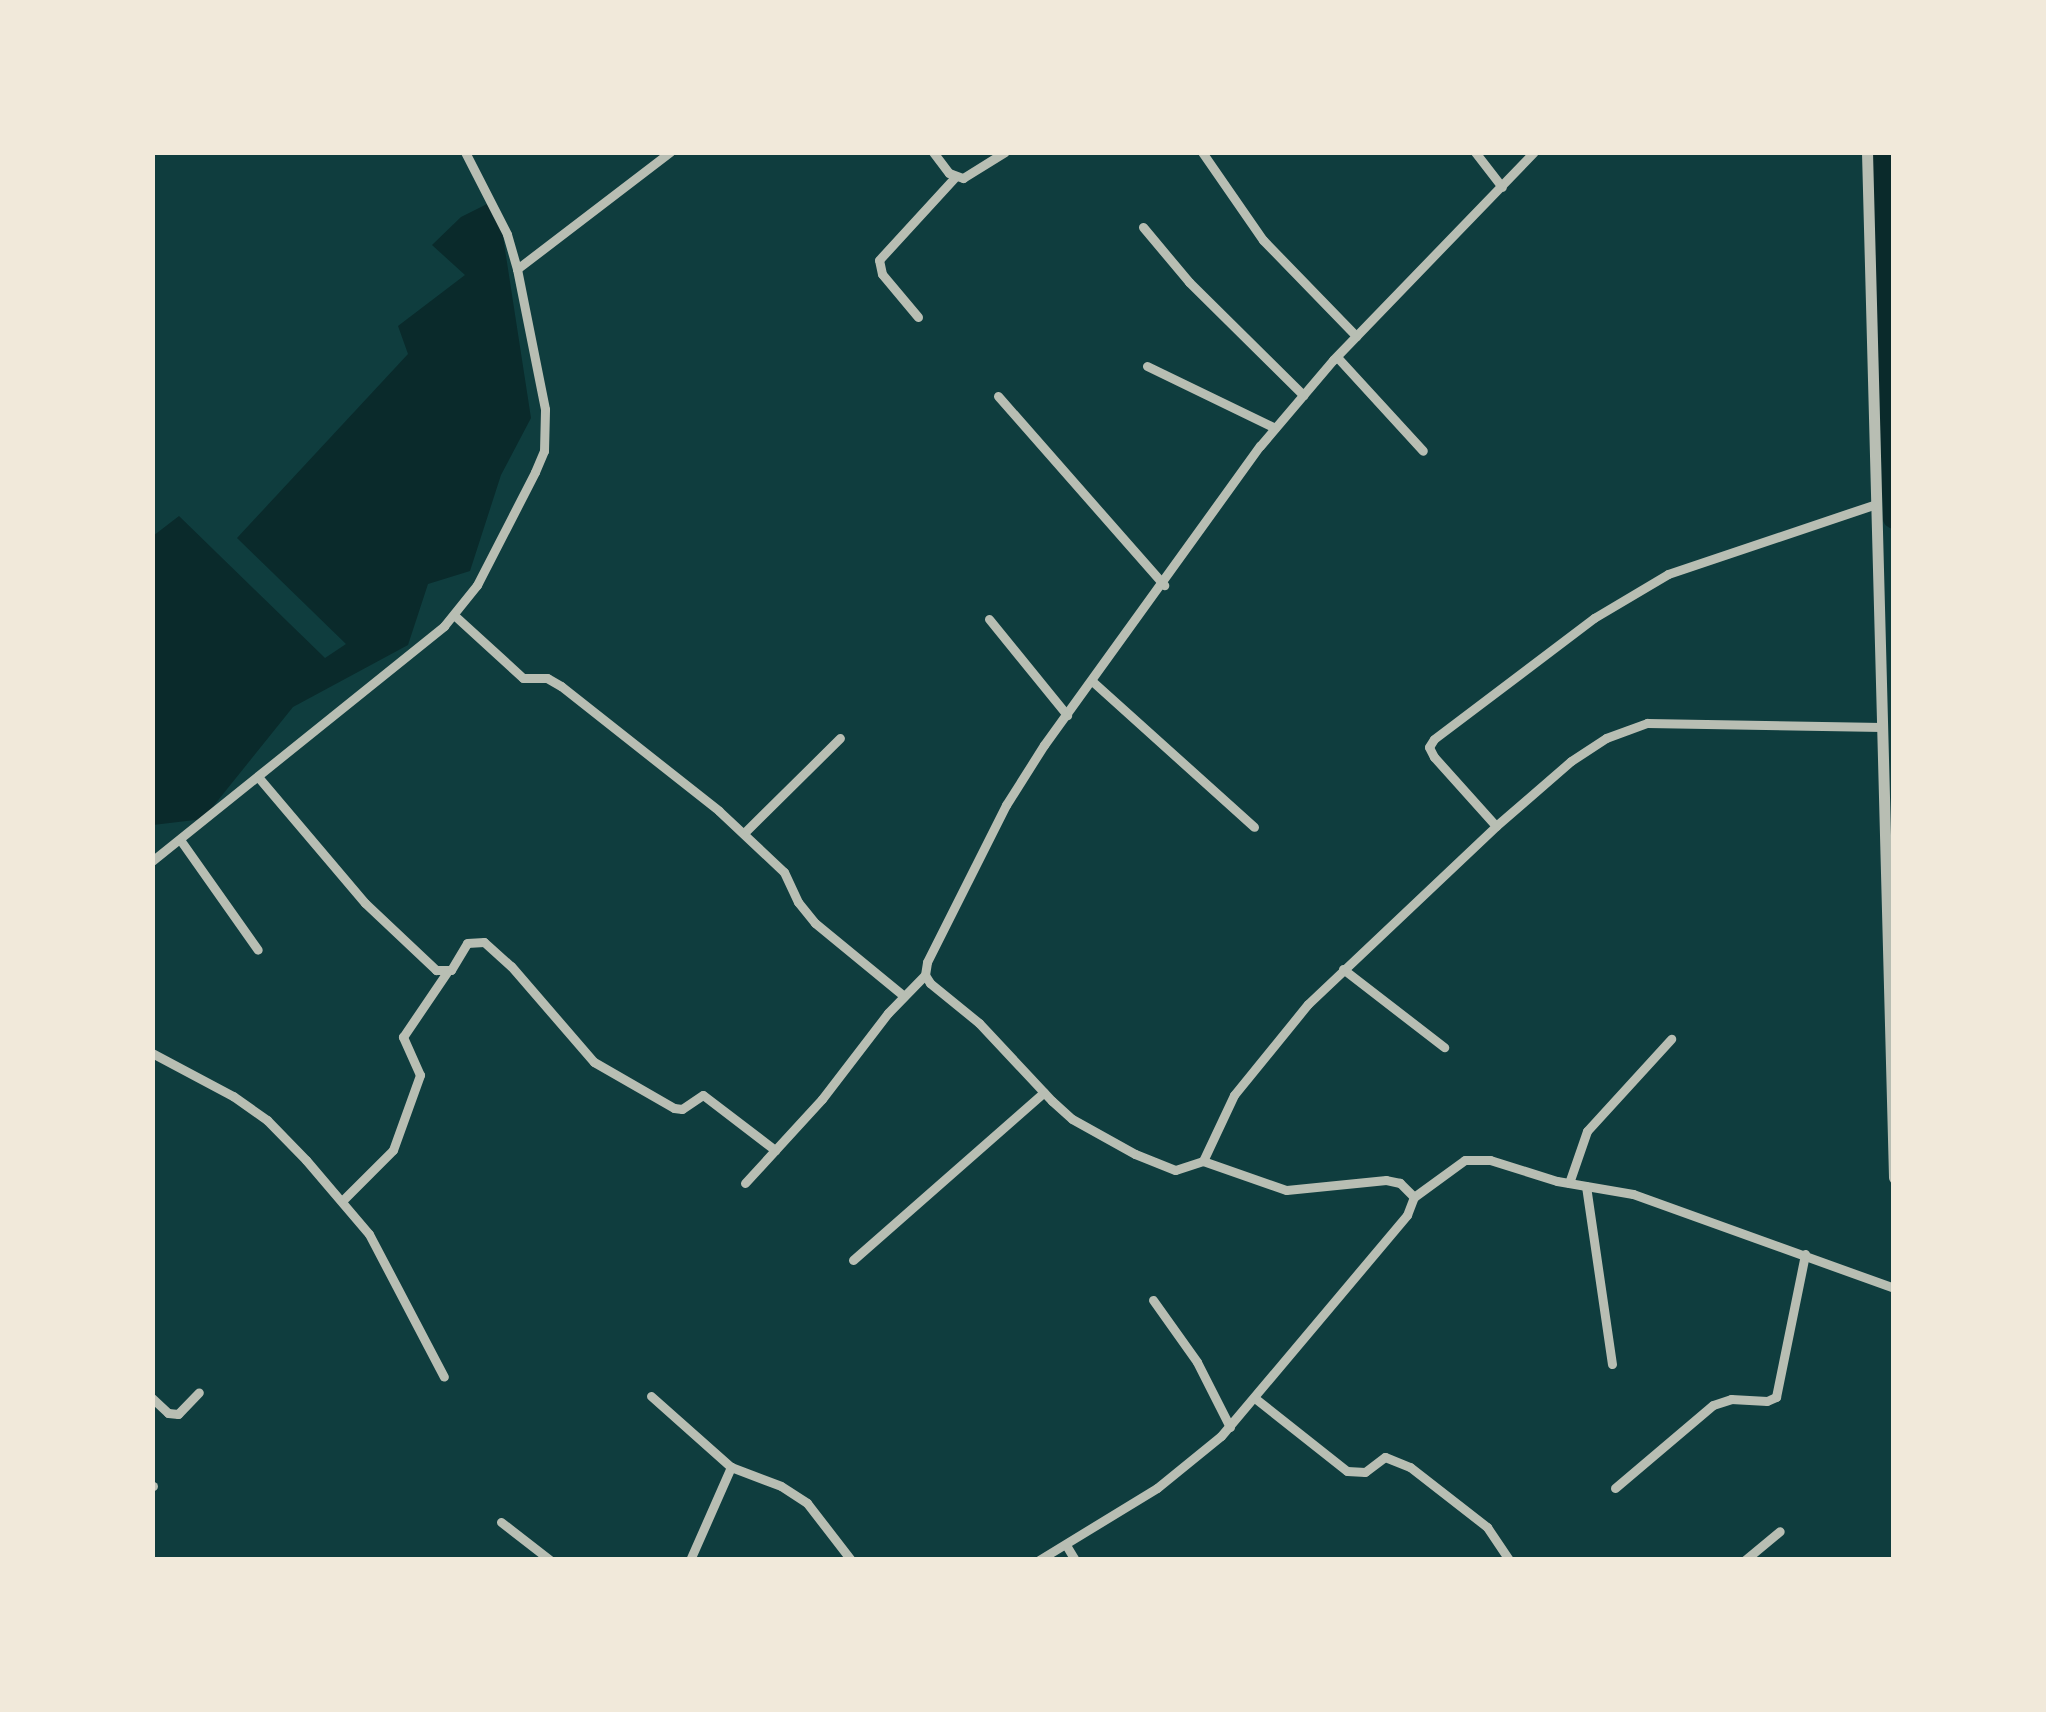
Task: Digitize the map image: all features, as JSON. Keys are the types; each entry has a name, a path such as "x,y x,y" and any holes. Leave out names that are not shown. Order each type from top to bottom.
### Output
{"street":[{"path":"517,269 670,152"},
{"path":"933,152 955,178"},
{"path":"918,317 882,274 879,260 955,178 1005,152"},
{"path":"1202,152 1262,240 1356,336"},
{"path":"1475,152 1502,187"},
{"path":"745,1183 925,976 927,962 1006,805 1067,714 1275,428 1336,357 1534,152"},
{"path":"1867,152 1894,1178"},
{"path":"152,861 259,778 454,614 477,585 544,450 545,409 517,269 500,219 469,154"},
{"path":"1143,227 1189,282 1304,395"},
{"path":"1336,357 1423,451"},
{"path":"1146,366 1275,428"},
{"path":"998,396 1164,585"},
{"path":"1496,826 1434,757 1429,747 1434,739 1594,618 1668,574 1876,504"},
{"path":"454,614 523,678 547,678 562,686 744,833 784,872 798,902 815,923 904,996"},
{"path":"989,619 1067,714"},
{"path":"1092,680 1254,827"},
{"path":"1203,1161 1234,1095 1343,968 1571,761 1627,727 1667,722 1882,727"},
{"path":"744,833 840,738"},
{"path":"259,778 396,936 436,970 447,972"},
{"path":"181,841 258,950"},
{"path":"342,1201 393,1150 420,1075 403,1037 467,942 484,942 511,966 559,1027 594,1062 674,1108 682,1109 702,1094 776,1150"},
{"path":"1343,968 1444,1047"},
{"path":"925,976 979,1023 1072,1119 1167,1168 1180,1170 1203,1161 1286,1190 1386,1180 1400,1183 1414,1197"},
{"path":"1569,1183 1587,1131 1671,1039"},
{"path":"152,1054 193,1071 267,1120 342,1201 385,1259 444,1377"},
{"path":"853,1260 1044,1092"},
{"path":"1039,1560 1157,1488 1230,1427 1406,1216 1414,1197 1454,1168 1476,1158 1569,1183 1634,1194 1894,1288"},
{"path":"1586,1186 1612,1364"},
{"path":"1615,1488 1722,1400 1767,1402 1776,1397 1805,1254"},
{"path":"1152,1300 1197,1362 1230,1427"},
{"path":"152,1398 168,1413 178,1414 200,1392"},
{"path":"651,1396 730,1466 794,1493 851,1560"},
{"path":"1256,1398 1347,1471 1365,1472 1384,1458 1410,1467 1487,1526 1510,1560"},
{"path":"690,1560 730,1466"},
{"path":"501,1522 550,1560"},
{"path":"1745,1560 1780,1532"},
{"path":"1066,1545 1075,1560"}],"water":[{"path":"487,204 502,230 531,418 501,475 470,571 428,584 408,645 293,707 203,819 153,825 153,536 179,516 325,658 346,644 237,538 408,354 398,326 465,275 432,245 461,217"}],"waterway":[{"path":"1883,152 1894,518"}]}
